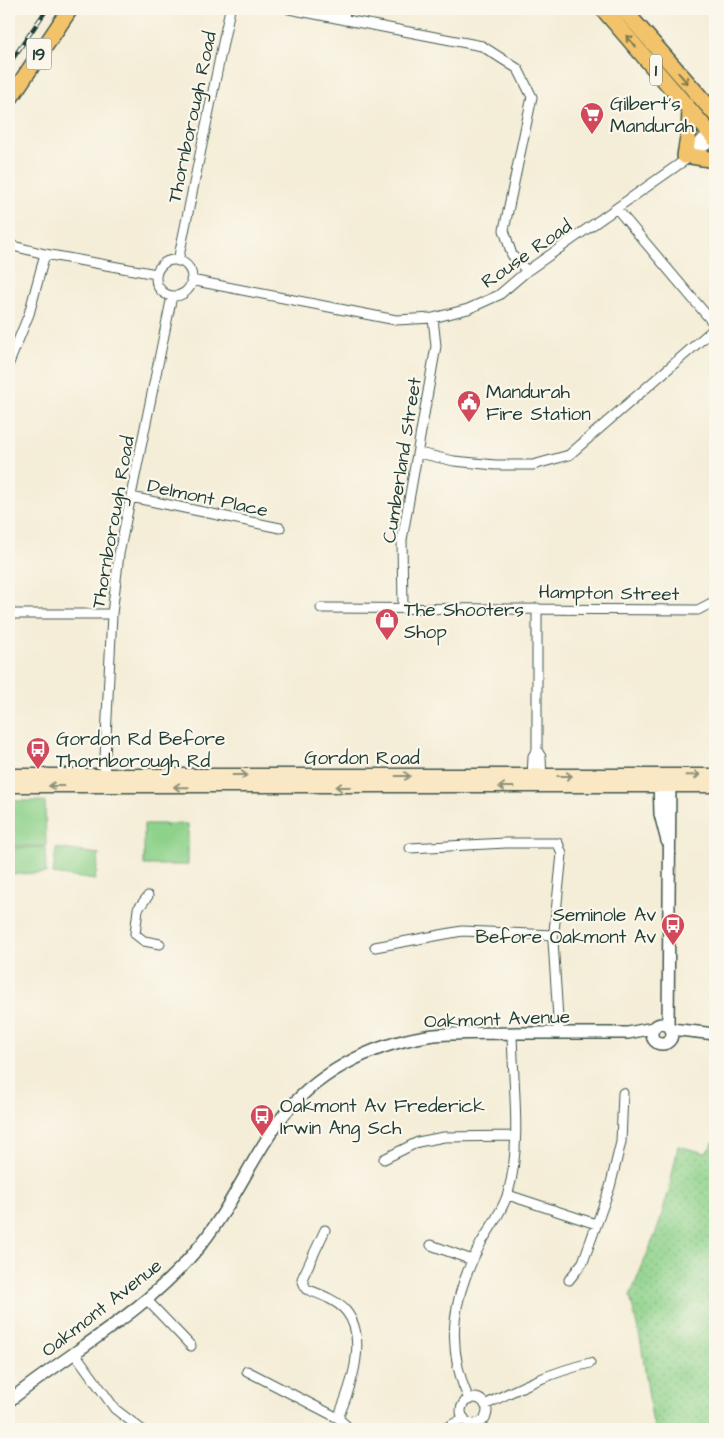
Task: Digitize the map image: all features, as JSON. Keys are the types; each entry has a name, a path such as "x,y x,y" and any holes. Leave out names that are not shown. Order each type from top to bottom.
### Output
{"highway":[{"name":"19","path":"9,100 70,9"},
{"name":"1","path":"603,9 690,110 713,133"},
{"name":"1","path":"623,9 715,114"},
{"path":"690,110 686,158 715,160"}],"main road":[{"name":"Gordon Road","path":"9,775 104,781"},
{"name":"Gordon Road","path":"665,781 715,775"},
{"name":"Gordon Road","path":"9,786 104,781 665,781 715,786"}],"street":[{"name":"Thornborough Road","path":"178,261 230,9"},
{"path":"289,9 482,46 518,69 532,96 504,230 512,255 527,271"},
{"path":"344,20 345,9"},
{"name":"Rouse Road","path":"191,280 396,320 433,318 468,309 499,295 527,271 617,209 686,158 713,133"},
{"path":"419,453 454,461 495,465 533,465 569,455 715,326 617,209"},
{"path":"9,245 45,254 156,274"},
{"path":"9,362 30,314 45,254"},
{"path":"178,261 188,268 191,280 188,289 181,294 172,296 159,288 156,274 164,263 178,261"},
{"name":"Thornborough Road","path":"104,781 112,614 119,554 172,296"},
{"name":"Cumberland Street","path":"403,608 402,540 419,453 436,346 433,318"},
{"name":"Delmont Place","path":"131,497 280,528"},
{"name":"Hampton Street","path":"321,608 698,610 715,601"},
{"path":"537,608 537,750 533,756 537,781"},
{"path":"9,614 112,614"},
{"path":"664,1030 669,983 669,845 665,781"},
{"path":"410,848 506,842 558,842 562,854 554,935 560,1033"},
{"path":"148,896 138,909 135,934 144,941 160,944"},
{"path":"375,947 462,931 554,935"},
{"name":"Oakmont Avenue","path":"628,1033 661,1045 664,1030"},
{"name":"Oakmont Avenue","path":"9,1401 146,1300 193,1255 226,1210 280,1120 306,1092 323,1078 376,1050 417,1038 450,1034 628,1033 664,1030 711,1034"},
{"path":"469,1400 458,1370 453,1335 458,1297 472,1260 508,1195 512,1178 515,1136 512,1034"},
{"path":"569,1280 583,1262 610,1187 621,1142 623,1093"},
{"path":"384,1159 418,1142 444,1137 515,1136"},
{"path":"508,1195 596,1224"},
{"path":"325,1230 302,1279 306,1289 329,1299 346,1310 354,1324 355,1372 338,1418"},
{"path":"431,1245 472,1260"},
{"path":"146,1300 191,1346"},
{"path":"74,1352 115,1409 141,1429"},
{"path":"485,1405 533,1380 590,1363"},
{"path":"247,1371 338,1418 350,1429"},
{"path":"479,1399 485,1405 486,1416 482,1426 471,1424 464,1418 462,1408 469,1400 479,1399"},
{"path":"444,1429 464,1418"}],"green space":[{"path":"9,801 45,801 46,846 9,846"},
{"path":"144,824 165,824 166,827 166,824 188,824 188,865 144,865"},
{"path":"45,847 46,873 9,874 9,848"},
{"path":"56,848 99,854 95,880 53,874"},
{"path":"715,1140 715,1429 655,1429 641,1343 630,1296 658,1227 669,1190 678,1146 706,1153"}],"railway":[{"path":"9,64 47,9"}],"place":[{"name":"Gilbert's Mandurah","path":"592,135"},
{"name":"Mandurah Fire Station","path":"469,423"},
{"name":"The Shooters Shop","path":"387,641"},
{"name":"Gordon Rd Before Thornborough Rd","path":"38,770"},
{"name":"Seminole Av Before Oakmont Av","path":"673,946"},
{"name":"Oakmont Av Frederick Irwin Ang Sch","path":"262,1137"}]}
